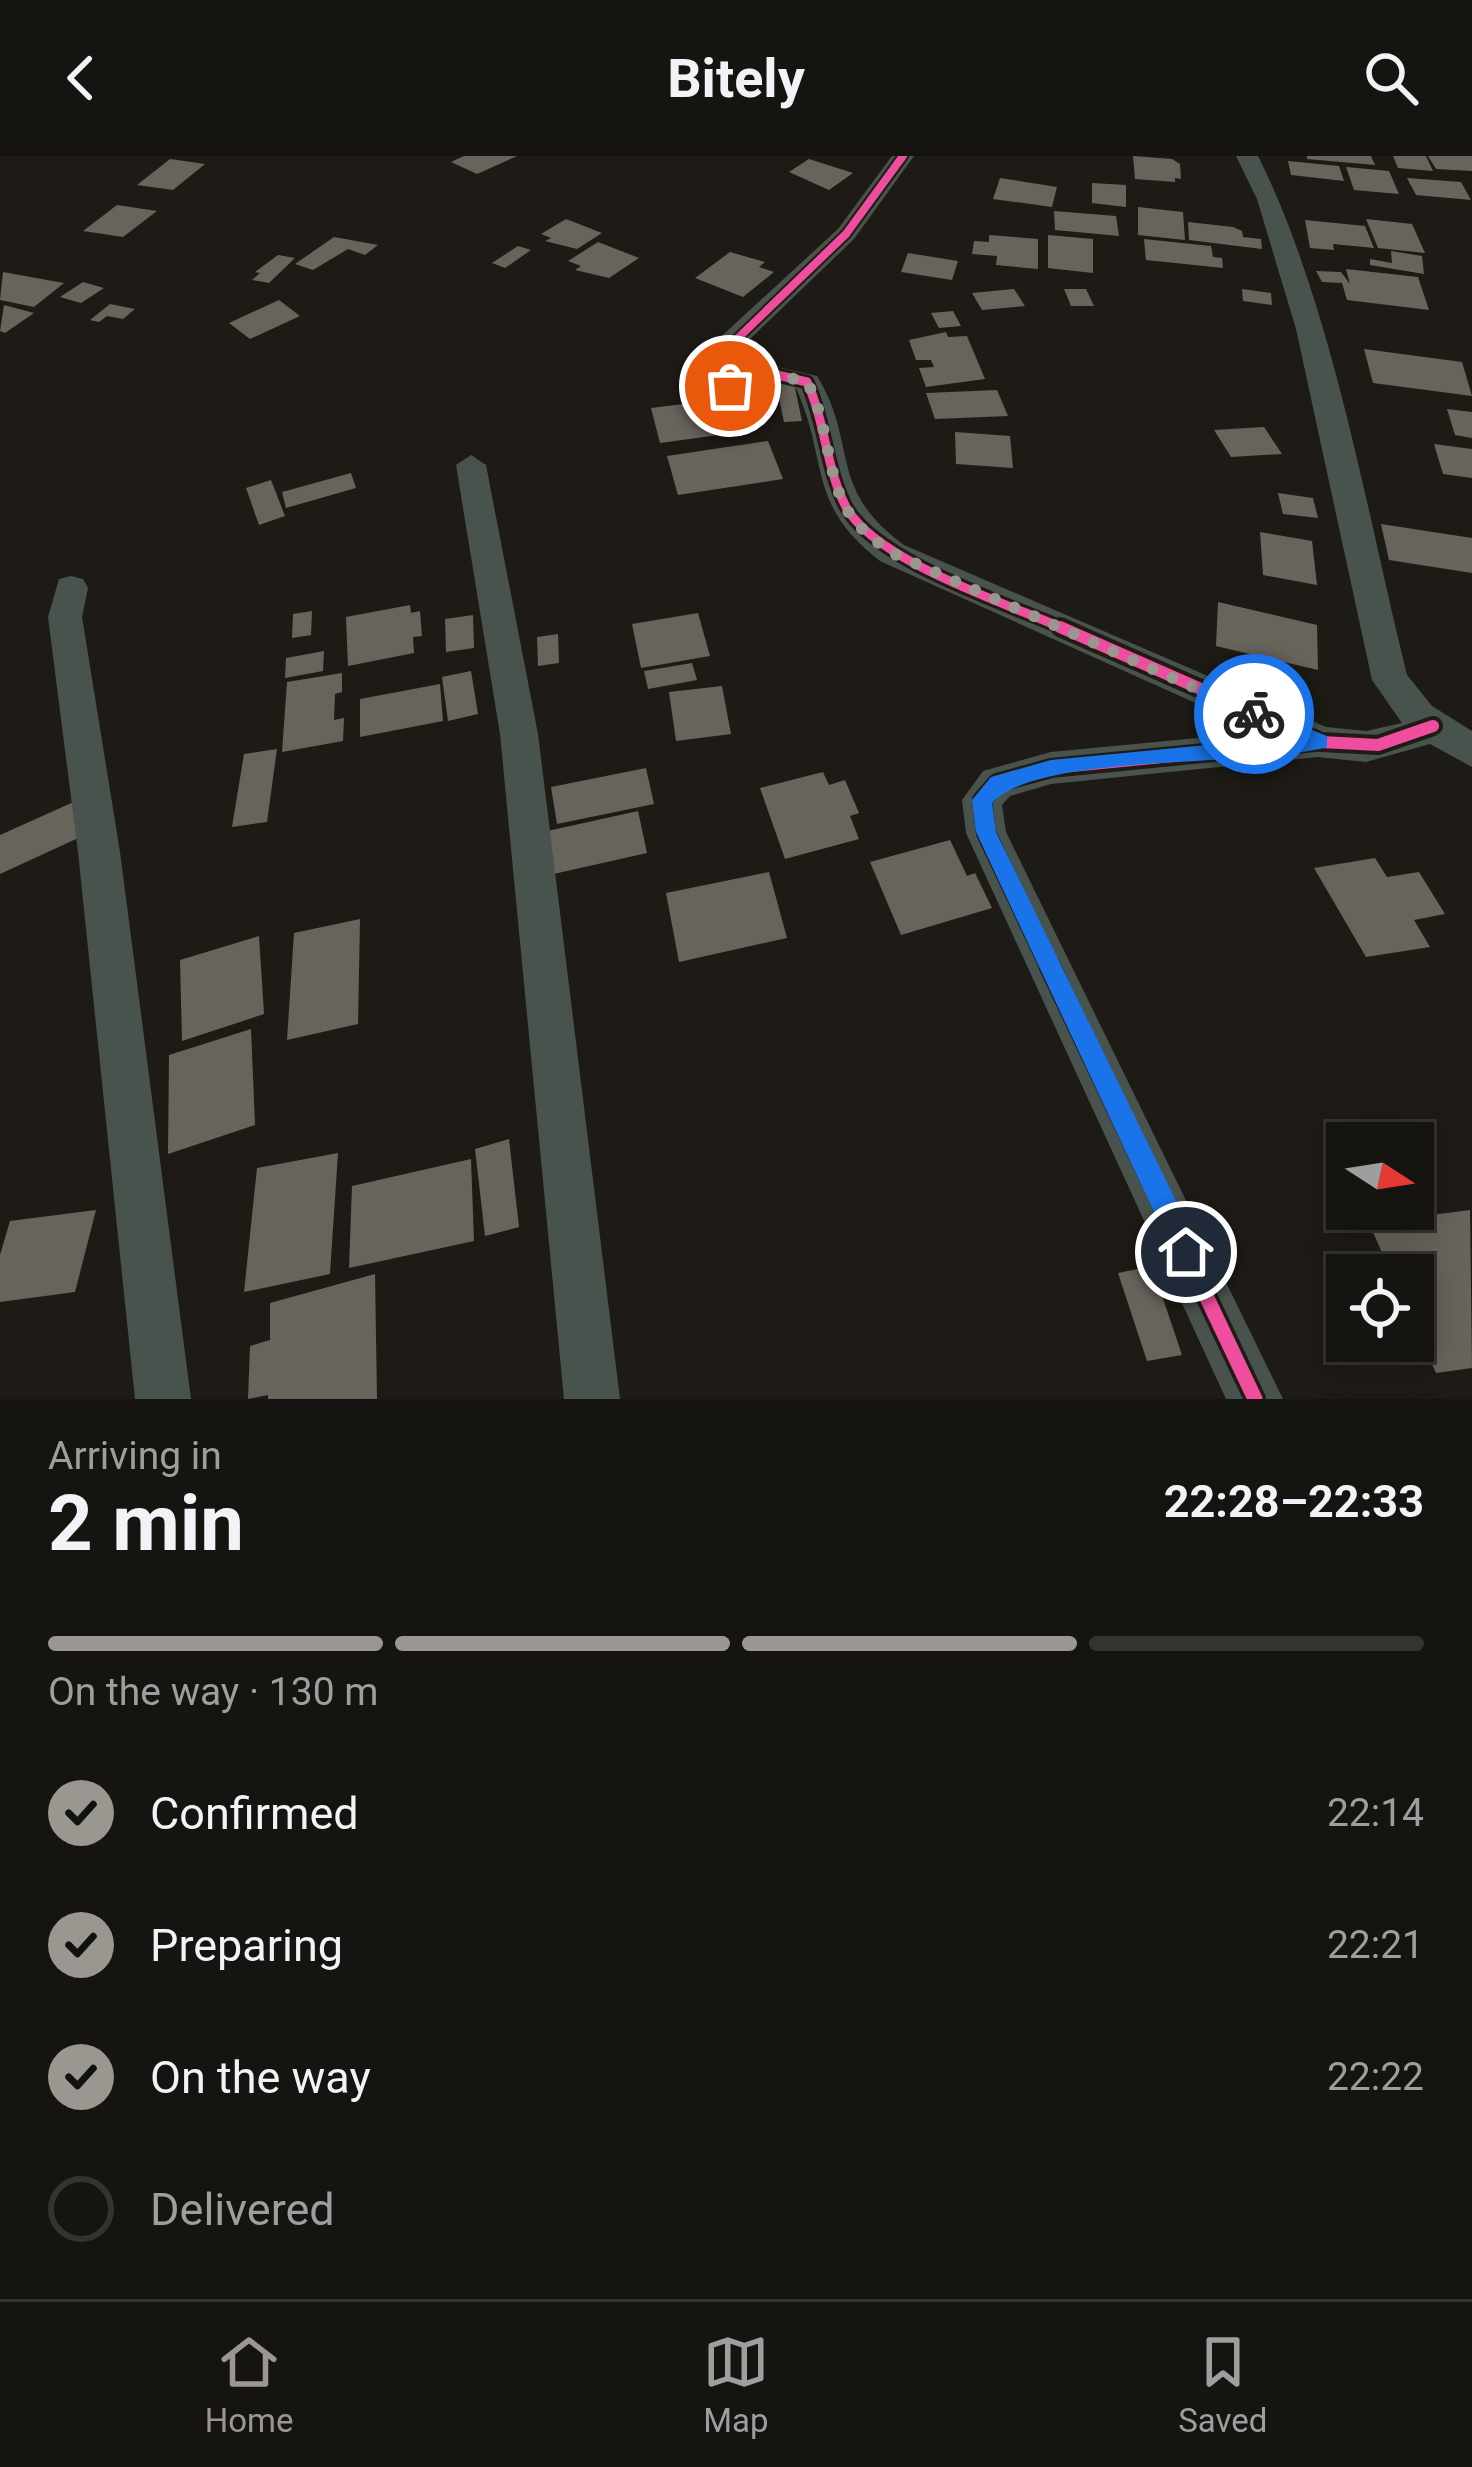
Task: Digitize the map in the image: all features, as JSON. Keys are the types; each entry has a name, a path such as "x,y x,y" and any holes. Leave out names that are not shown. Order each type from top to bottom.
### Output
{"street":[{"path":"902,156 846,235 710,362 712,376 730,386 777,375 807,382 817,400 846,510 864,532 892,553 1321,742 1384,748 1433,726"},
{"path":"1247,156 1268,199 1309,328 1390,680 1419,717 1472,751"},
{"path":"471,465 519,734 592,1399"},
{"path":"71,588 65,616 99,852 163,1399"},
{"path":"1255,1399 986,832 982,800 998,783 1051,768 1321,742"}],"building":[{"path":"464,156 517,156 477,174 451,162"},
{"path":"1133,156 1172,159 1180,164 1181,179 1135,179"},
{"path":"1371,156 1375,165 1307,159"},
{"path":"1393,156 1426,156 1433,171 1398,168"},
{"path":"1428,156 1472,156 1472,171 1436,169"},
{"path":"170,159 205,164 173,190 137,185"},
{"path":"809,159 853,173 829,190 789,172"},
{"path":"1288,161 1339,166 1344,181 1291,175"},
{"path":"1346,167 1389,171 1399,194 1354,190"},
{"path":"1000,178 1057,187 1052,207 993,199"},
{"path":"1407,178 1461,182 1471,200 1416,195"},
{"path":"1092,183 1126,185 1126,207 1092,203"},
{"path":"117,205 157,211 123,237 83,231"},
{"path":"1138,207 1183,212 1185,240 1138,235"},
{"path":"1054,211 1116,216 1119,236 1055,230"},
{"path":"566,219 602,233 577,249 545,241 551,238 541,234"},
{"path":"1366,219 1412,224 1425,253 1378,248"},
{"path":"1305,220 1365,226 1374,248 1333,244 1334,250 1310,248"},
{"path":"1188,222 1233,227 1243,237 1261,239 1262,249 1189,240"},
{"path":"989,235 1038,239 1038,269 996,265 997,256 972,254 974,241 989,242"},
{"path":"1048,235 1093,239 1093,273 1048,268"},
{"path":"334,237 378,245 365,255 348,249 313,270 295,264"},
{"path":"1144,239 1211,246 1213,257 1222,258 1223,268 1146,260"},
{"path":"598,242 639,258 609,278 575,270 581,266 568,261"},
{"path":"518,246 531,250 505,268 492,263"},
{"path":"1391,251 1422,256 1424,274 1370,265 1370,259 1392,263"},
{"path":"730,252 765,262 759,267 774,272 743,297 695,278"},
{"path":"908,253 958,261 952,280 901,272"},
{"path":"278,255 295,258 269,283 252,280 260,273 255,272"},
{"path":"1346,269 1418,277 1429,310 1347,300 1342,283 1322,282 1316,271 1341,272 1350,284"},
{"path":"3,272 64,283 34,307 0,300"},
{"path":"83,282 104,288 81,303 60,297"},
{"path":"1014,289 1025,306 982,310 972,293"},
{"path":"1064,289 1086,289 1094,306 1071,306"},
{"path":"1242,289 1271,293 1272,305 1243,301"},
{"path":"279,300 300,316 250,339 229,323"},
{"path":"110,304 135,309 123,319 90,320"},
{"path":"4,305 34,313 5,333 0,331"},
{"path":"953,311 961,326 939,328 931,313"},
{"path":"946,332 948,337 967,336 985,379 926,387 919,368 934,367 931,360 916,360 909,340"},
{"path":"1364,349 1462,362 1472,396 1373,383"},
{"path":"794,383 802,421 784,422 776,384"},
{"path":"997,390 1008,416 935,419 926,393"},
{"path":"715,400 719,413 733,412 738,426 724,428 726,434 660,443 651,408"},
{"path":"1447,409 1472,412 1472,438 1455,435"},
{"path":"1264,427 1282,454 1231,457 1214,430"},
{"path":"955,432 1010,436 1013,468 956,464"},
{"path":"768,441 783,479 678,495 667,456"},
{"path":"1434,444 1472,449 1472,478 1443,474"},
{"path":"351,473 356,488 286,508 282,492"},
{"path":"271,480 285,516 259,525 246,488"},
{"path":"1278,493 1313,498 1318,518 1283,514"},
{"path":"1381,524 1472,538 1472,573 1389,560"},
{"path":"1260,532 1312,541 1317,585 1263,575"},
{"path":"1218,602 1317,625 1318,670 1216,646"},
{"path":"410,605 411,613 420,611 422,636 413,637 414,653 348,666 346,617"},
{"path":"312,611 311,635 292,638 293,614"},
{"path":"698,613 710,656 641,668 632,624"},
{"path":"473,615 474,648 446,652 445,619"},
{"path":"558,634 559,663 538,666 537,637"},
{"path":"324,651 323,671 285,678 286,658"},
{"path":"692,663 697,680 648,689 644,671"},
{"path":"471,671 478,714 448,721 442,677"},
{"path":"342,673 334,720 344,718 343,741 282,752 287,682"},
{"path":"440,684 443,721 360,737 360,699"},
{"path":"722,686 731,734 676,741 669,692"},
{"path":"277,749 267,822 232,827 244,754"},
{"path":"646,768 654,804 557,824 551,787"},
{"path":"823,772 829,785 845,780 859,813 850,816 859,839 785,859 760,788"},
{"path":"78,800 87,834 0,874 0,835"},
{"path":"638,811 647,853 549,875 543,832"},
{"path":"950,840 967,876 975,873 992,908 901,935 870,862"},
{"path":"1375,858 1387,877 1419,872 1445,914 1414,920 1430,947 1366,957 1314,868"},
{"path":"769,872 787,938 679,962 666,893"},
{"path":"360,919 358,1024 287,1040 294,933"},
{"path":"259,936 264,1014 182,1041 180,960"},
{"path":"251,1029 255,1125 168,1154 169,1055"},
{"path":"509,1139 519,1227 485,1236 475,1149"},
{"path":"338,1153 330,1274 244,1292 257,1168"},
{"path":"471,1159 474,1241 349,1268 352,1186"},
{"path":"96,1210 75,1292 0,1302 0,1255 10,1221"},
{"path":"1470,1210 1472,1368 1436,1373 1431,1362 1434,1254 1383,1254 1372,1230 1434,1230 1434,1215"},
{"path":"1152,1266 1182,1355 1147,1361 1118,1273"},
{"path":"375,1274 377,1399 268,1399 268,1395 248,1399 250,1346 270,1340 270,1303"}],"cycle path":[{"path":"903,156 846,234 710,362 712,376 730,386 777,375 807,382 842,499 858,525 892,553 1321,742 1378,745 1433,726"},
{"path":"1255,1399 986,833 982,800 997,783 1051,768 1315,742"}],"way so far":[{"path":"730,386 777,375 807,382 817,400 846,510 864,532 892,553 1254,714"}],"route":[{"path":"1186,1252 986,832 982,800 998,783 1051,768 1321,742 1254,714"}]}
